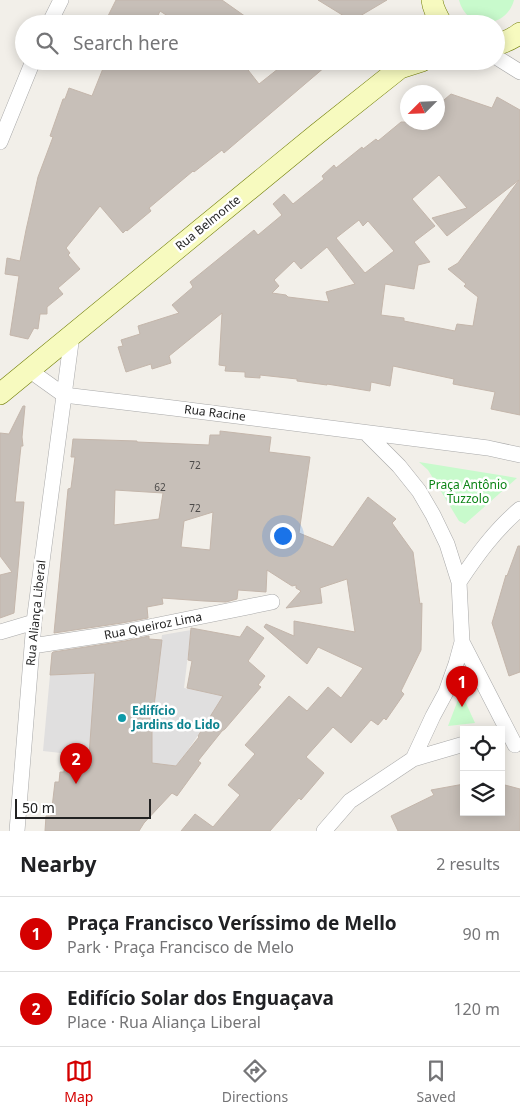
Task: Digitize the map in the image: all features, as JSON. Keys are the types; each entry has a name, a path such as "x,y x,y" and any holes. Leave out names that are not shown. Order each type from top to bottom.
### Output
{"main road":[{"path":"432,0 437,15"},
{"path":"505,42 520,33"},
{"name":"Rua Belmonte","path":"0,394 397,70"}],"street":[{"path":"54,15 61,0"},
{"path":"505,63 520,72"},
{"path":"0,142 29,70"},
{"name":"Rua Aliança Liberal","path":"17,831 34,622 72,335"},
{"path":"29,370 64,395"},
{"name":"Rua Racine","path":"64,395 366,433"},
{"path":"366,433 488,448 520,455"},
{"path":"366,433 399,466 419,492 447,544 459,582 462,642 446,692 413,759"},
{"path":"459,582 492,536 520,508"},
{"name":"Rua Queiroz Lima","path":"32,646 124,632 272,602"},
{"path":"0,632 34,622"},
{"path":"462,642 512,745"},
{"path":"324,831 350,801 413,759 460,745"}],"shaded area":[{"path":"191,630 184,688 226,694 176,766 43,751 50,675 158,671 162,635"}],"green space":[{"path":"459,0 514,0 510,10 505,15 467,15"},
{"name":"Praça Antônio Tuzzolo","path":"419,462 517,478 465,524 459,521 428,470"},
{"path":"461,692 475,723 448,726"}],"building":[{"path":"116,0 222,0 243,15 166,15 160,11 158,15 108,15"},
{"path":"318,0 387,0 362,15 342,15"},
{"path":"102,70 248,70 259,84 277,70 321,70 224,153 222,150 193,171 149,208 151,211 127,231 123,233 100,206 66,248 70,253 68,255 80,269 58,288 63,294 47,307 47,314 40,314 38,329 34,328 28,339 10,335 19,276 5,274 7,258 20,261 38,177 53,137 50,136 63,99 65,99 69,88 92,96"},
{"path":"451,94 492,108 497,97 520,110 520,415 491,409 495,392 453,384 454,379 393,366 390,386 371,382 370,391 297,381 297,379 260,375 260,378 245,377 245,372 225,371 226,366 219,365 222,313 169,356 171,363 152,369 151,364 126,372 118,347 123,346 121,340 140,334 138,326 179,313 172,305 193,287 190,282 254,230 258,235 282,215 273,204 284,194 293,204 324,179 322,176 334,165 336,168 362,147 363,149 376,139 378,141 400,123 400,130 445,130 445,99","holes":["439,175 467,208 432,218 447,236 519,180 458,263 448,269 466,284 464,286 478,297 473,326 457,324 455,331 404,321 404,318 381,315 385,284 414,289 418,265 430,262 414,242 435,226 412,199","359,220 363,226 368,221 394,251 365,273 336,238","327,247 355,284 326,292 329,302 272,293 279,286 274,280 294,261 301,269"]},
{"path":"23,406 25,406 23,446 21,446 15,502 24,502 14,613 0,618 0,575 12,572 0,556 0,433 9,434"},
{"path":"220,431 271,437 269,452 310,457 299,533 333,547 368,497 396,519 392,523 413,552 420,604 422,603 421,650 401,691 404,694 386,720 384,718 378,725 371,720 351,743 333,727 306,757 324,773 301,800 299,798 270,831 181,831 195,814 213,827 240,795 228,785 255,754 245,745 289,696 307,711 328,687 341,698 363,668 318,647 307,664 264,627 266,624 294,636 294,621 355,632 347,579 320,588 322,603 286,608 301,591 296,588 296,585 292,586 267,570 266,592 238,590 237,599 226,602 162,598 163,604 147,607 148,618 54,633 68,489 71,488 75,457 71,457 73,439 209,445 210,435 220,435","holes":["115,490 163,493 159,519 114,525","213,512 210,550 181,547 184,521"]},
{"path":"518,546 520,546 520,672 509,676 492,623 506,575"},
{"path":"247,626 264,638 248,661 265,676 258,685 261,687 198,761 201,763 177,796 172,793 139,831 45,831 46,816 51,816 55,782 59,782 60,772 64,772 65,761 85,763 86,755 89,756 95,673 50,675 52,653 149,636 149,639 162,640 154,706 159,707 156,730 152,731 152,763 176,766 199,737 223,696 187,688 192,661 188,660 191,628 240,637"},
{"path":"460,785 460,816 505,816 505,785 520,789 520,831 398,831 391,816 434,795 431,790"}],"place":[{"name":"Praça Francisco Veríssimo de Mello","path":"462,707"},
{"name":"Edifício Jardins do Lido","path":"122,718"},
{"name":"Edifício Solar dos Enguaçava","path":"76,784"}]}
